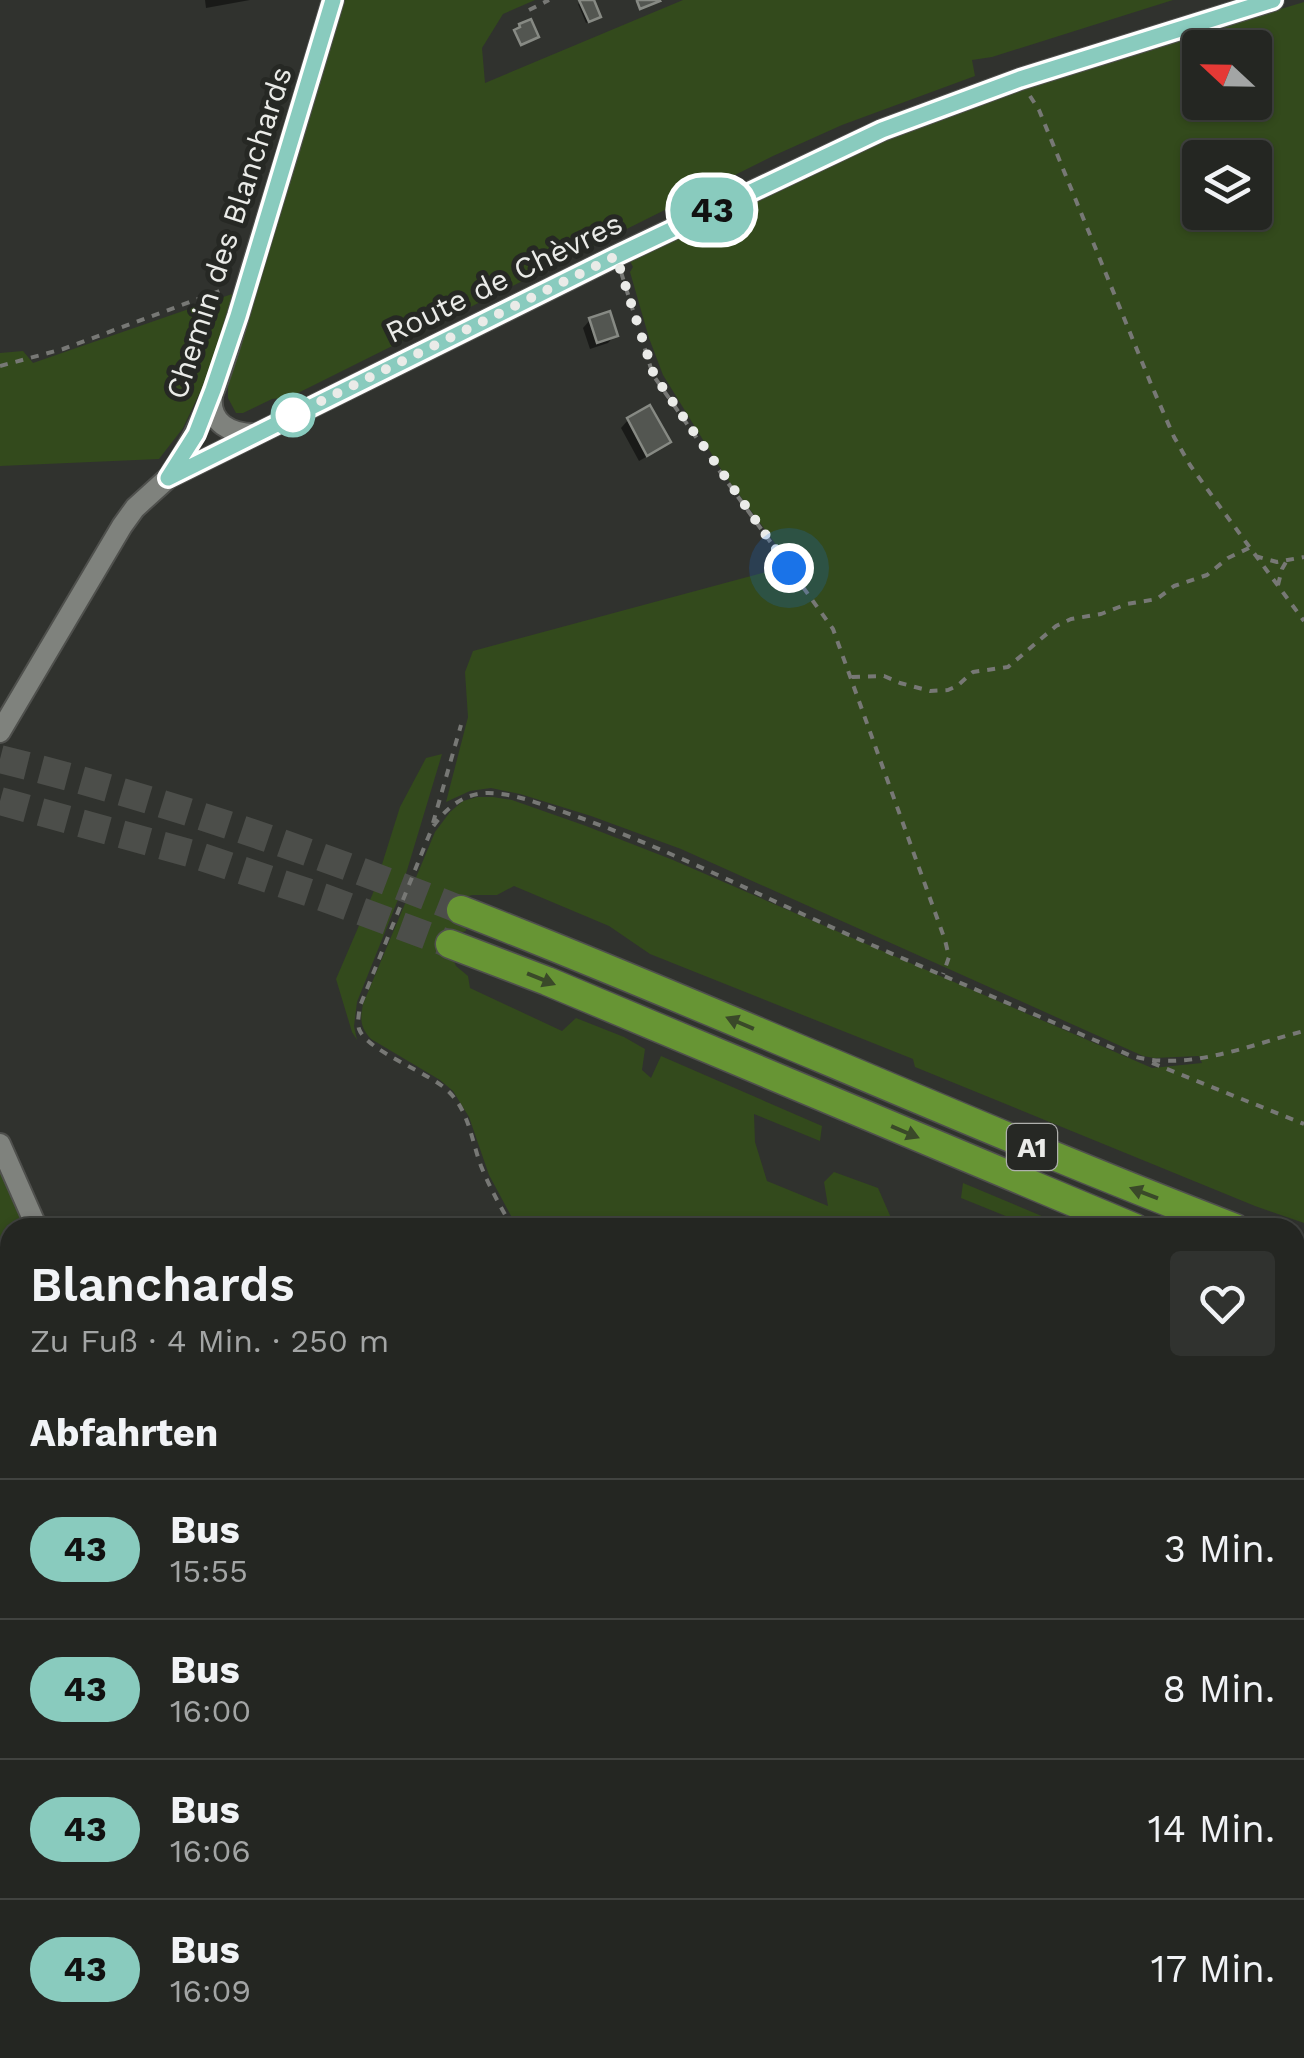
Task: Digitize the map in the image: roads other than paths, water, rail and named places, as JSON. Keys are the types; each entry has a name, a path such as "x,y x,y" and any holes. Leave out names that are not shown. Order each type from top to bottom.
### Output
{"highway":[{"name":"A1","path":"461,910 1209,1218"},
{"name":"A1","path":"450,944 1112,1218"}],"street":[{"name":"Chemin des Blanchards","path":"168,478 196,434 213,390 333,0"},
{"name":"Route de Chèvres","path":"0,732 122,526 135,508 168,478 616,256 882,130 1020,79 1273,0"},
{"path":"213,390 214,418 232,432 254,434"},
{"path":"0,1144 33,1218"}],"tunnel":[{"path":"0,759 233,827 461,910"},
{"path":"0,801 193,854 450,944"}]}
